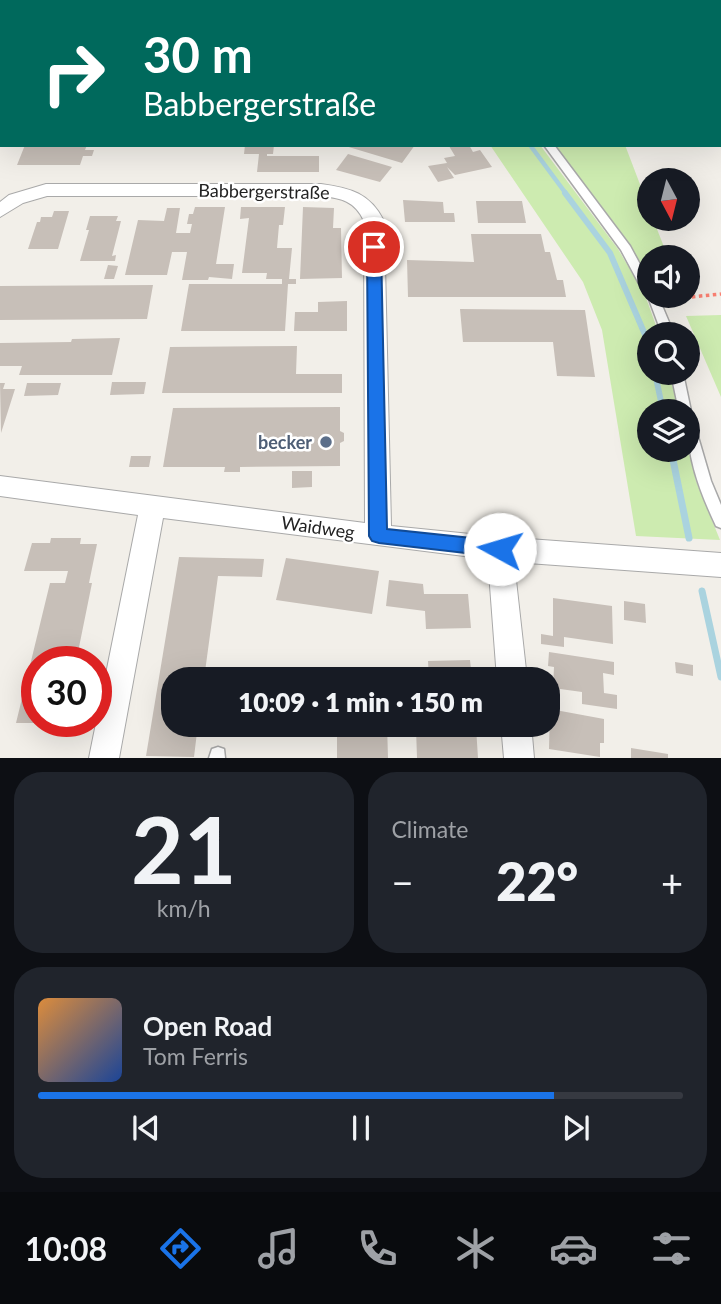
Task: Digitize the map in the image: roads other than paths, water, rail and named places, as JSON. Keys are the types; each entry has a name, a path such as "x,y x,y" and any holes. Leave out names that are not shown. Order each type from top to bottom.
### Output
{"street":[{"name":"Babbergerstraße","path":"0,211 16,199 46,190 321,190 356,197 368,206 374,221 379,536"},
{"name":"Waidweg","path":"0,486 379,536 500,549 721,565"},
{"path":"104,758 153,505"},
{"path":"500,549 511,667"},
{"path":"517,737 519,758"}],"lane":[{"path":"550,147 626,249 637,269"},
{"path":"699,462 721,522"}],"waterway":[{"path":"531,147 567,195"},
{"path":"565,193 610,253 640,322"},
{"path":"658,385 660,399"},
{"path":"673,462 689,538"},
{"path":"702,591 721,677"}],"place":[{"name":"becker","path":"326,442"}]}
